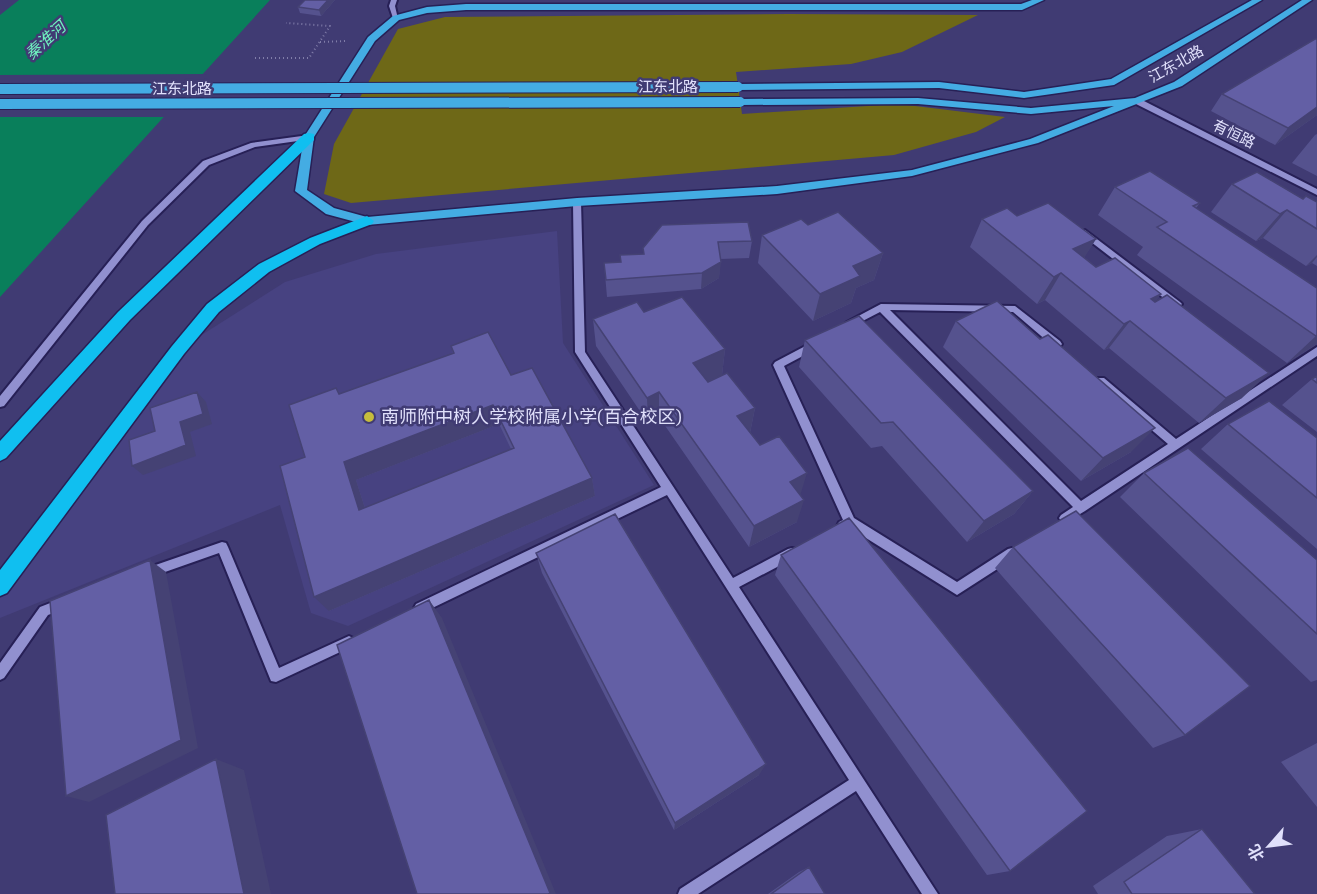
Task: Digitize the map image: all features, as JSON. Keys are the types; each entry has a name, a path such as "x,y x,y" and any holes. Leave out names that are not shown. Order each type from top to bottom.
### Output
{"highway":[{"path":"0,453 124,316 309,136"},
{"path":"0,586 178,350 213,308 264,268 315,241 366,221"}],"main road":[{"path":"1040,0 1022,7 466,8 427,10 396,18 371,39 309,136 301,191 330,211 366,221 577,202 777,190 912,173 1034,141 1137,102"},
{"name":"江东北路","path":"0,89 939,85 1024,95 1114,82 1258,0"},
{"name":"江东北路","path":"0,104 918,101 1031,111 1137,102 1178,84 1308,0"}],"street":[{"path":"394,0 392,6 396,18"},
{"name":"有恒路","path":"1137,102 1317,192"},
{"path":"0,403 145,223 206,163 254,145 309,136"},
{"path":"577,202 580,352 931,894"},
{"path":"1083,231 1184,308"},
{"path":"840,330 881,307 1015,309 1069,354"},
{"path":"881,307 1081,508"},
{"path":"819,342 778,365 850,522 957,589 1024,545"},
{"path":"1052,526 1176,445 1271,375 1317,351"},
{"path":"1096,377 1176,445"},
{"path":"404,615 668,489"},
{"path":"831,533 850,522"},
{"path":"133,579 222,546 276,676 361,636"},
{"path":"731,585 801,548"},
{"path":"0,674 44,611 77,599"},
{"path":"685,894 858,782"}],"path":[{"path":"255,58 309,58 330,26 286,23"}],"shaded area":[{"path":"978,15 902,52 851,64 736,72 742,114 899,104 1005,117 976,132 894,155 351,203 324,194 334,144 398,29 445,17"},
{"name":"南师附中树人学校附属小学(百合校区)","path":"557,231 563,343 654,485 348,626 311,613 280,505 0,618 0,587 178,350 285,282 376,254"}],"water":[{"name":"秦淮河","path":"19,0 270,0 0,297 0,15"}],"pier":[{"path":"207,74 168,117 0,117 0,75"}],"building":[{"path":"305,0 328,0 319,10 298,7"},
{"path":"1317,39 1317,107 1288,128 1222,94"},
{"path":"1150,171 1200,203 1193,206 1317,288 1317,335 1157,227 1167,222 1115,187"},
{"path":"1257,172 1303,199 1306,196 1317,202 1317,229 1287,210 1280,214 1232,184"},
{"path":"1048,203 1096,239 1073,249 1096,267 1115,258 1161,294 1151,299 1155,302 1167,295 1269,373 1226,398 1130,321 1124,324 1061,273 1054,277 982,219 1007,208 1017,216"},
{"path":"838,212 883,253 853,266 860,276 820,294 762,235 801,219 808,225"},
{"path":"748,222 752,241 718,242 721,262 702,273 606,280 604,263 621,262 620,255 644,254 643,248 662,225"},
{"path":"682,297 725,349 693,363 708,382 727,373 755,408 737,416 760,445 779,436 807,473 790,482 804,500 754,526 659,392 647,398 593,319 637,302 644,312"},
{"path":"997,301 1040,339 1048,335 1155,428 1103,458 956,321"},
{"path":"859,316 1033,491 984,521 893,422 881,423 805,340"},
{"path":"488,332 511,375 532,368 592,478 314,597 280,466 305,457 289,405 336,388 339,394 454,353 451,346","holes":["493,405 514,448 359,510 344,462"]},
{"path":"197,392 203,414 180,422 186,445 132,466 129,440 155,431 150,408"},
{"path":"1269,401 1317,438 1317,498 1228,424"},
{"path":"1188,448 1317,560 1317,634 1144,473"},
{"path":"1076,511 1250,686 1185,735 1013,547"},
{"path":"615,514 766,764 675,823 536,553"},
{"path":"849,518 1087,811 1010,871 781,555"},
{"path":"150,560 181,740 66,796 50,601"},
{"path":"429,600 550,893 548,894 417,894 337,645"},
{"path":"216,759 244,894 115,894 106,815"},
{"path":"1202,829 1255,894 1132,894 1124,882"},
{"path":"809,867 825,894 771,894"}],"place":[{"name":"南师附中树人学校附属小学(百合校区)","path":"369,417"}]}
